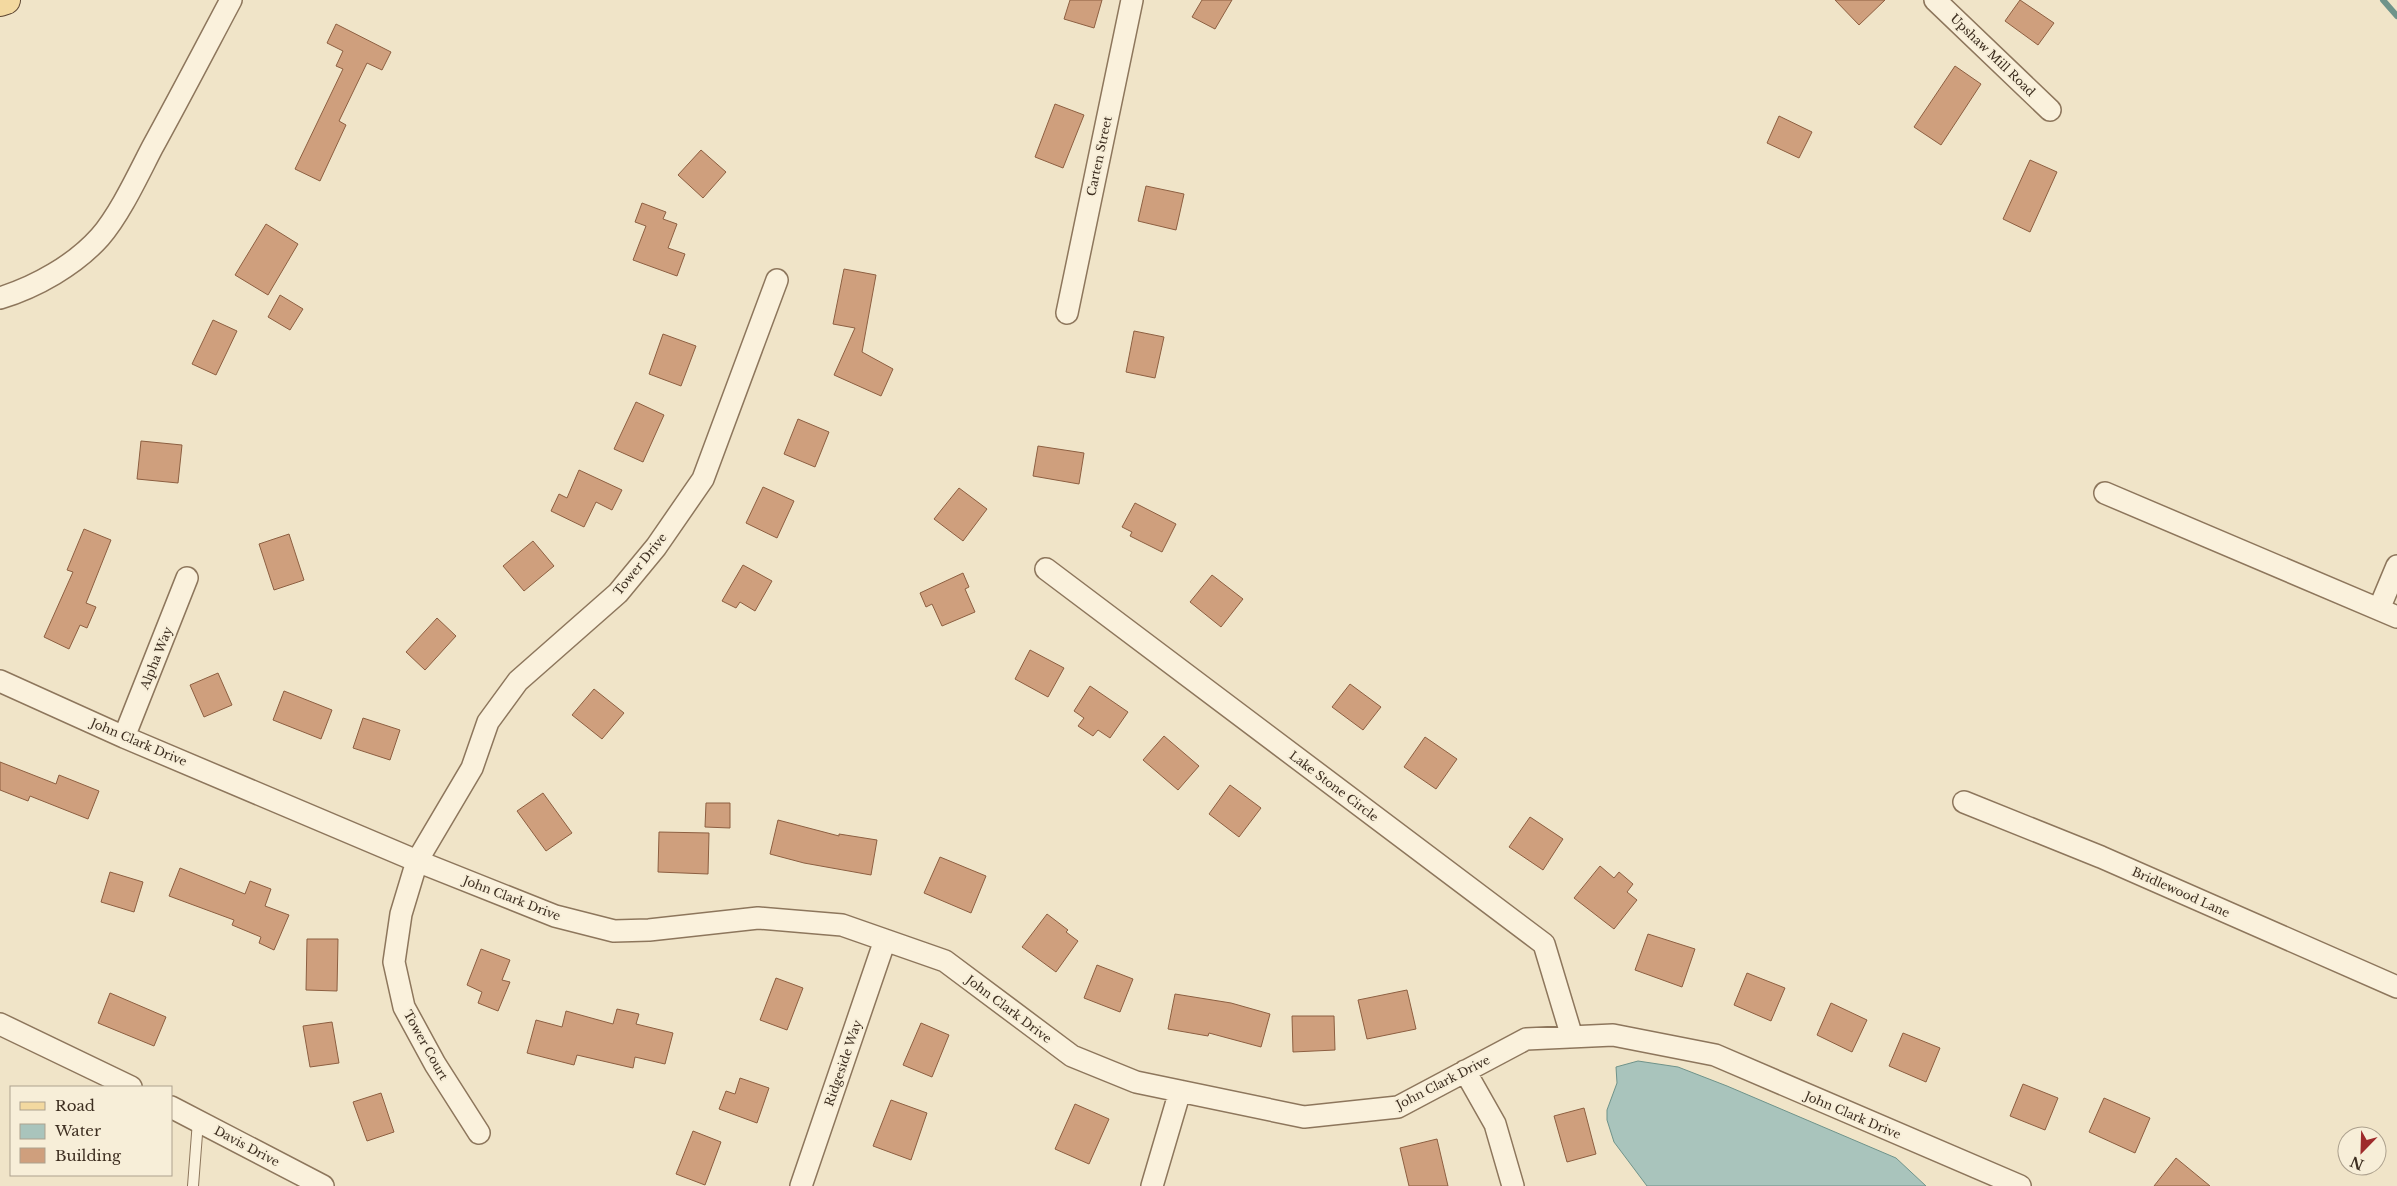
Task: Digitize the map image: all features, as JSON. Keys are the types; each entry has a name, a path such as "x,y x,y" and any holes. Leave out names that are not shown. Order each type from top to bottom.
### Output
{"main road":[{"path":"0,2 6,0"}],"street":[{"path":"0,298 35,284 55,272 83,253 101,236 133,185 231,0"},
{"name":"Carten Street","path":"1067,313 1132,0"},
{"name":"Upshaw Mill Road","path":"1935,0 2050,110"},
{"name":"Tower Drive","path":"417,861 472,768 488,722 518,681 618,593 656,547 703,479 776,280"},
{"path":"2105,493 2388,613 2397,566"},
{"name":"Lake Stone Circle","path":"1046,569 1544,944 1572,1037"},
{"name":"Alpha Way","path":"124,737 187,578"},
{"name":"John Clark Drive","path":"0,681 124,737 417,861 555,916 614,930 649,930 758,918 842,925 945,961 1072,1056 1136,1082 1304,1117 1398,1107 1526,1040 1613,1035 1715,1055 2020,1186"},
{"name":"Bridlewood Lane","path":"1964,802 2101,857 2397,987"},
{"name":"Tower Court","path":"417,861 401,914 394,962 404,1007 435,1064 479,1133"},
{"name":"Ridgeside Way","path":"801,1186 885,940"},
{"path":"0,1024 129,1086"},
{"path":"1465,1072 1495,1124 1513,1186"},
{"path":"1152,1186 1180,1091"},
{"name":"Davis Drive","path":"172,1107 323,1186"}],"lane":[{"path":"193,1186 198,1120"}],"water":[{"path":"1638,1061 1678,1067 1896,1158 1926,1186 1647,1186 1614,1142 1607,1120 1607,1110 1617,1083 1616,1067"}],"building":[{"path":"1070,0 1102,0 1094,28 1064,19"},
{"path":"1202,0 1232,0 1215,29 1192,17"},
{"path":"1835,0 1885,0 1859,25"},
{"path":"2020,0 2054,23 2038,45 2005,21"},
{"path":"336,24 391,52 382,70 367,63 339,121 346,125 320,181 295,169 343,69 336,66 343,51 327,43"},
{"path":"1955,66 1981,84 1941,145 1914,127"},
{"path":"1055,104 1084,115 1063,168 1035,157"},
{"path":"1779,116 1812,132 1799,158 1767,143"},
{"path":"701,150 726,172 703,198 678,175"},
{"path":"2030,160 2057,172 2030,232 2003,219"},
{"path":"1146,186 1184,194 1176,230 1138,221"},
{"path":"642,203 666,212 663,219 677,224 668,248 685,254 677,276 633,260 646,226 635,222"},
{"path":"266,224 298,244 268,295 235,275"},
{"path":"844,269 876,275 862,352 893,369 881,396 834,375 855,328 833,324"},
{"path":"280,295 303,309 290,330 268,317"},
{"path":"213,320 237,331 216,375 192,364"},
{"path":"1134,331 1164,337 1155,378 1126,372"},
{"path":"663,334 696,346 681,386 649,374"},
{"path":"636,402 664,415 643,462 614,449"},
{"path":"798,419 829,432 815,467 784,454"},
{"path":"141,441 182,445 178,483 137,479"},
{"path":"1038,446 1084,453 1079,484 1033,476"},
{"path":"579,470 622,490 612,510 596,502 584,527 551,511 559,494 567,498"},
{"path":"763,487 794,501 777,538 746,523"},
{"path":"959,488 987,509 963,541 934,519"},
{"path":"1135,503 1176,524 1162,552 1130,536 1132,532 1122,527"},
{"path":"84,529 111,540 86,603 96,607 87,628 80,625 69,649 44,637 73,572 67,570"},
{"path":"289,534 304,580 274,590 259,544"},
{"path":"533,541 554,566 524,591 503,566"},
{"path":"743,565 772,581 755,611 740,602 736,608 722,601"},
{"path":"963,573 969,587 965,589 975,612 942,626 932,604 926,607 920,593"},
{"path":"1212,575 1243,599 1221,627 1190,602"},
{"path":"437,618 456,636 425,670 406,652"},
{"path":"1030,650 1064,668 1048,697 1015,679"},
{"path":"218,673 232,705 204,717 190,685"},
{"path":"1350,684 1381,707 1363,730 1332,707"},
{"path":"1090,686 1128,712 1110,738 1098,730 1093,736 1078,726 1084,718 1074,711"},
{"path":"594,689 624,713 602,739 572,715"},
{"path":"284,691 332,710 321,739 273,720"},
{"path":"363,718 400,730 390,760 353,748"},
{"path":"1164,736 1199,766 1178,790 1143,760"},
{"path":"1425,737 1457,759 1436,789 1404,767"},
{"path":"0,762 56,784 59,775 99,791 88,819 30,796 28,801 0,790"},
{"path":"1230,785 1261,808 1239,837 1209,814"},
{"path":"543,793 572,833 546,851 517,811"},
{"path":"706,803 730,803 730,828 705,827"},
{"path":"1530,817 1563,839 1543,870 1509,847"},
{"path":"778,820 839,836 839,834 877,840 871,875 804,863 770,854"},
{"path":"659,832 709,833 708,874 658,872"},
{"path":"940,857 986,876 971,913 924,893"},
{"path":"1600,866 1614,878 1619,872 1633,884 1627,892 1637,900 1614,929 1574,898"},
{"path":"180,868 245,894 250,881 271,889 265,906 289,915 274,950 259,943 261,937 232,925 234,920 169,896"},
{"path":"110,872 143,882 134,912 101,902"},
{"path":"1047,914 1068,930 1066,932 1078,941 1056,972 1022,947"},
{"path":"1648,934 1695,949 1682,987 1635,970"},
{"path":"307,939 338,939 337,991 306,990"},
{"path":"481,949 510,960 502,980 510,982 498,1011 478,1003 482,992 467,985"},
{"path":"1097,965 1133,979 1120,1012 1084,998"},
{"path":"1747,973 1785,988 1771,1021 1734,1005"},
{"path":"776,978 803,988 787,1030 760,1020"},
{"path":"1407,990 1416,1029 1367,1039 1358,1000"},
{"path":"110,993 166,1017 154,1046 98,1023"},
{"path":"1175,994 1231,1003 1270,1014 1261,1047 1209,1033 1208,1036 1168,1029"},
{"path":"1831,1003 1867,1020 1852,1052 1817,1035"},
{"path":"617,1009 639,1014 636,1024 673,1033 665,1064 635,1057 633,1068 577,1055 574,1065 527,1053 536,1020 562,1027 566,1011 613,1024"},
{"path":"1292,1016 1334,1016 1335,1050 1293,1052"},
{"path":"332,1022 339,1063 310,1067 303,1026"},
{"path":"921,1023 949,1035 932,1077 903,1065"},
{"path":"1903,1033 1940,1048 1926,1082 1889,1066"},
{"path":"740,1078 769,1088 757,1123 719,1109 726,1091 735,1094"},
{"path":"2023,1084 2058,1098 2045,1130 2010,1116"},
{"path":"381,1093 394,1132 367,1141 353,1102"},
{"path":"2104,1098 2150,1118 2135,1153 2089,1132"},
{"path":"891,1100 927,1113 911,1160 873,1146"},
{"path":"1075,1104 1109,1119 1089,1164 1055,1149"},
{"path":"1584,1108 1596,1154 1567,1162 1554,1116"},
{"path":"693,1131 721,1142 705,1185 676,1174"},
{"path":"1437,1139 1448,1186 1409,1186 1400,1148"},
{"path":"2176,1158 2210,1186 2154,1186"}],"waterway":[{"path":"2383,0 2397,16"}]}
